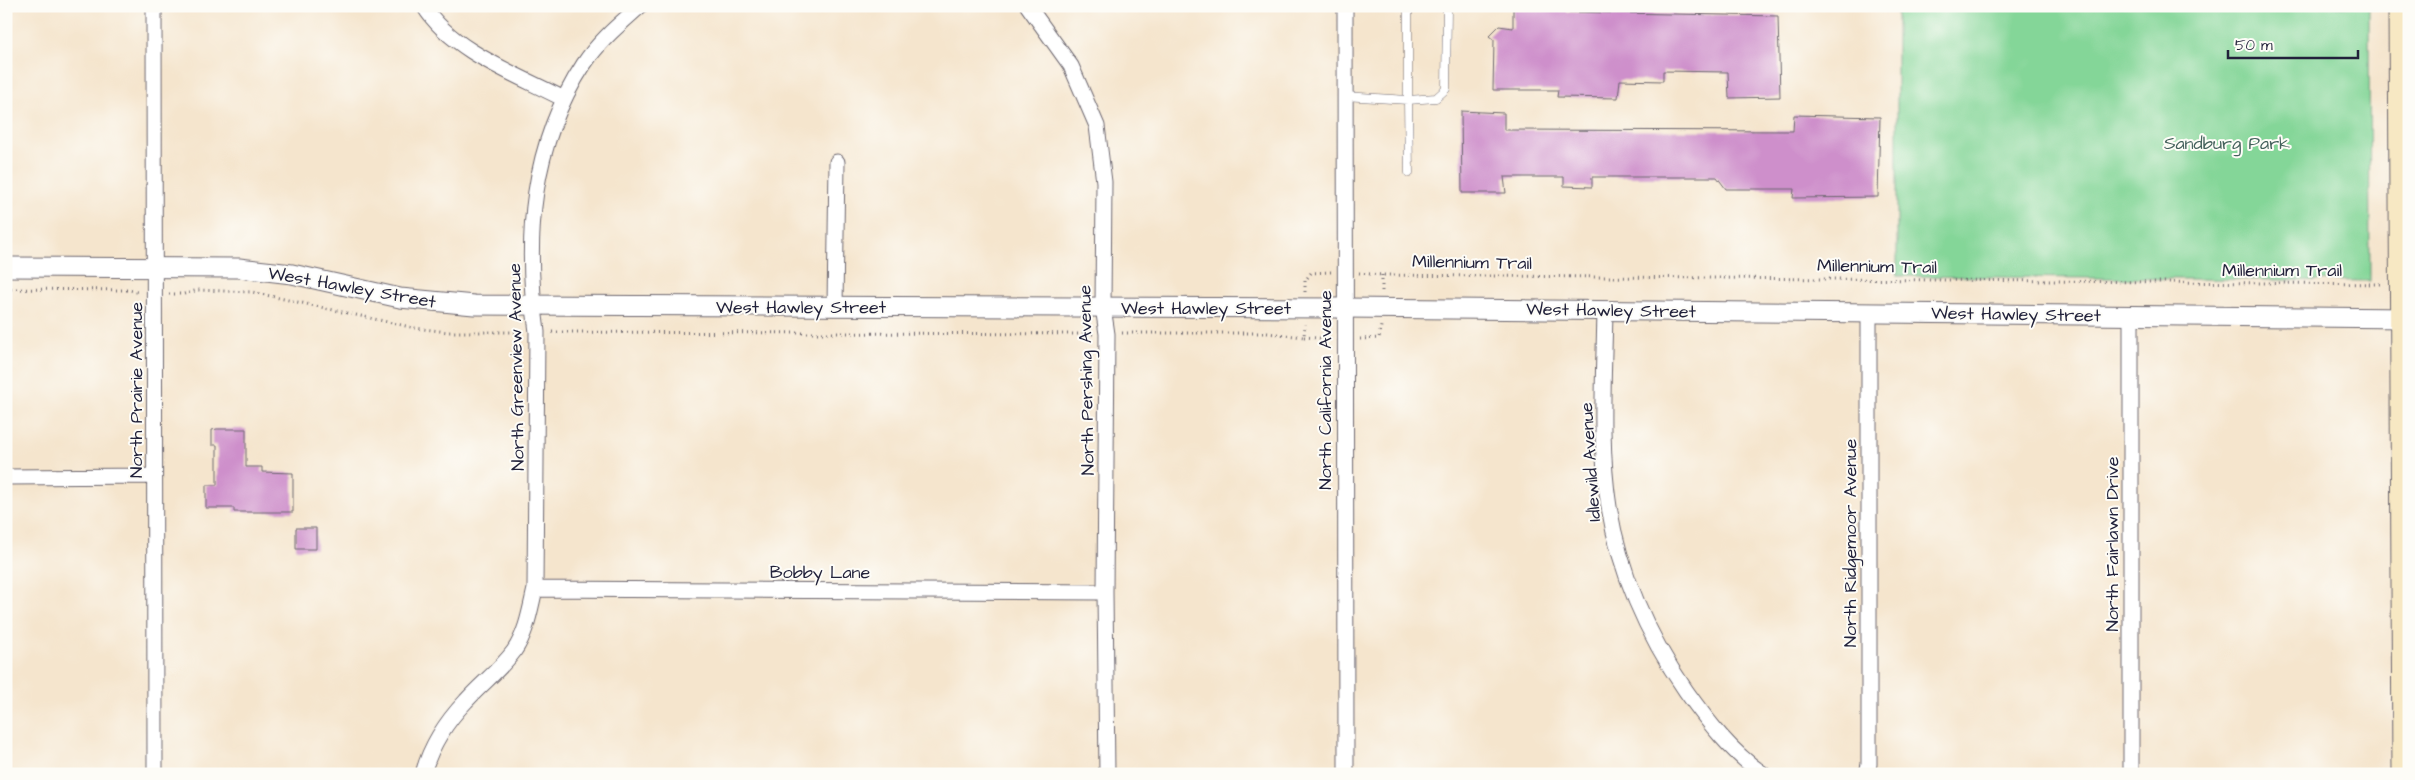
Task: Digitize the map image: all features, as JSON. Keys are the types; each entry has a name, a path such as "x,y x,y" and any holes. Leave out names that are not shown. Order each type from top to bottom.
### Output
{"main road":[{"path":"2400,6 2405,318 2403,774"}],"street":[{"name":"North Prairie Avenue","path":"154,6 155,774"},
{"path":"424,6 432,18 458,44 564,98"},
{"name":"North Greenview Avenue","path":"423,774 431,751 444,727 466,700 493,676 515,649 527,624 535,589 537,332 533,306 532,241 535,188 547,138 564,98 585,62 609,34 640,6"},
{"name":"North Pershing Avenue","path":"1028,6 1071,66 1097,126 1104,182 1103,307 1107,334 1105,592 1107,774"},
{"name":"North California Avenue","path":"1344,6 1346,774"},
{"path":"835,307 837,162"},
{"name":"West Hawley Street","path":"6,267 154,266 248,269 292,274 420,301 533,306 1344,308 2405,318"},
{"name":"Idlewild Avenue","path":"1605,310 1604,429 1609,506 1631,587 1666,662 1699,709 1732,748 1763,774"},
{"name":"North Ridgemoor Avenue","path":"1867,774 1869,744 1869,312"},
{"name":"North Fairlawn Drive","path":"2131,315 2131,774"},
{"path":"6,477 154,476"},
{"name":"Bobby Lane","path":"535,589 1105,592"}],"lane":[{"path":"1408,6 1409,173"},
{"path":"1344,96 1408,100 1436,98 1446,89 1447,6"}],"path":[{"path":"1305,281 1311,272 1321,272"},
{"name":"Millennium Trail","path":"1372,273 1382,275 2381,284"},
{"path":"1382,275 1382,283"},
{"path":"1373,339 1379,338 1381,332"},
{"path":"1304,337 1320,339"}],"green space":[{"name":"Sandburg Park","path":"1897,6 2369,6 2370,281 1897,276"}],"building":[{"path":"1513,6 1565,6 1566,12 1778,16 1780,97 1729,98 1728,72 1663,71 1663,81 1620,80 1618,98 1557,97 1558,90 1493,90 1494,40 1489,36 1499,26 1513,28"},
{"path":"1461,111 1504,113 1504,130 1793,131 1794,115 1880,117 1878,197 1793,198 1794,189 1726,189 1717,177 1592,177 1592,187 1564,186 1564,177 1504,177 1506,193 1462,193"},
{"path":"246,429 246,467 262,467 262,472 293,473 293,512 234,512 234,508 206,508 206,485 217,485 217,445 212,445 212,430"},
{"path":"296,528 316,528 316,549 296,549"}]}
